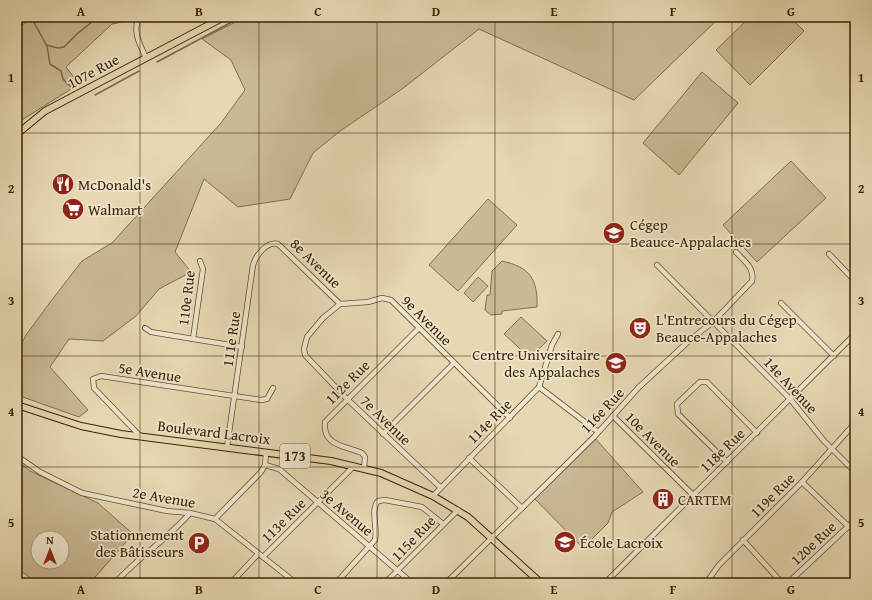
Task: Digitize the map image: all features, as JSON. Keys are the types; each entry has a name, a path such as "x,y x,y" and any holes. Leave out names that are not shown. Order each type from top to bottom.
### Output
{"main road":[{"name":"107e Rue","path":"17,134 45,111 224,17"},
{"name":"Boulevard Lacroix","path":"17,405 81,426 140,436 331,461 364,468 398,480 433,496 458,510 477,523 491,538 541,583"}],"street":[{"path":"139,17 136,23 136,33 146,58"},
{"name":"8e Avenue","path":"273,243 282,247 340,304"},
{"name":"111e Rue","path":"227,447 253,265 258,255 273,243"},
{"name":"116e Rue","path":"446,583 598,432 639,387 691,339 713,322 752,281 753,275 751,269 736,252"},
{"path":"829,254 855,281"},
{"name":"110e Rue","path":"193,339 203,269 200,261"},
{"name":"14e Avenue","path":"657,265 791,400 832,448 855,472"},
{"name":"9e Avenue","path":"340,304 368,302 382,298 391,300 510,418"},
{"path":"781,303 834,356"},
{"name":"7e Avenue","path":"340,304 311,331 304,343 304,349 310,360 347,399 440,488"},
{"path":"145,328 151,332 242,347"},
{"name":"112e Rue","path":"364,468 365,457 362,453 335,444 329,440 325,428 328,418 419,328"},
{"name":"114e Rue","path":"433,496 539,387 552,345 558,334"},
{"name":"118e Rue","path":"605,583 791,400 855,334"},
{"path":"383,434 454,363"},
{"name":"5e Avenue","path":"140,436 94,388 93,379 101,376 235,397 264,400 267,399 272,388"},
{"path":"727,462 678,414 676,404 685,394 700,382 707,382 757,433"},
{"path":"539,387 598,432"},
{"name":"10e Avenue","path":"613,416 693,495"},
{"name":"119e Rue","path":"706,583 719,565 802,482 855,425"},
{"path":"215,519 261,472 265,465 266,452"},
{"name":"2e Avenue","path":"17,456 40,472 82,493 162,510 190,513 215,519 296,583"},
{"path":"469,458 522,508"},
{"name":"3e Avenue","path":"265,465 279,469 412,583"},
{"name":"113e Rue","path":"263,557 354,466"},
{"path":"802,482 849,526"},
{"path":"336,583 376,540 375,505 381,500 422,507 443,524"},
{"name":"115e Rue","path":"385,583 458,510"},
{"path":"115,583 137,559 177,528 190,513"},
{"name":"120e Rue","path":"788,583 855,520"},
{"path":"743,540 782,583"},
{"name":"113e Rue","path":"231,583 258,554"}],"shaded area":[{"path":"33,17 126,17 122,22 112,24 66,67 79,84 17,123 17,34 22,25"},
{"path":"245,17 720,17 634,100 479,29 402,89 340,131 313,153 290,199 238,207 204,179 175,252 191,272 159,289 136,316 103,341 69,339 50,367 88,410 79,417 17,395 17,352 26,335 51,301 82,261 112,243 221,123 245,90 231,60 202,39"},
{"path":"750,17 790,17 804,31 750,85 716,50"},
{"path":"702,72 738,103 679,175 643,143"},
{"path":"791,161 826,198 757,262 723,225"},
{"path":"488,199 517,225 458,291 429,265"},
{"path":"502,261 519,267 530,275 536,288 537,307 502,311 502,314 491,315 485,310 487,295 490,295 492,271"},
{"path":"478,277 488,286 473,302 464,293"},
{"path":"521,317 547,341 530,358 504,334"},
{"path":"594,437 643,492 612,512 608,523 583,548 533,497"},
{"path":"17,460 30,471 98,503 133,534 90,583 37,583 17,568"}],"waterway":[{"path":"30,17 47,46 50,64 61,71 63,79 71,87"},
{"path":"46,45 58,48 64,47 98,17"},
{"path":"157,62 241,17"},
{"path":"95,95 139,71"}],"place":[{"name":"McDonald's","path":"63,184"},
{"name":"Walmart","path":"73,209"},
{"name":"Cégep Beauce-Appalaches","path":"614,233"},
{"name":"L'Entrecours du Cégep Beauce-Appalaches","path":"640,328"},
{"name":"Centre Universitaire des Appalaches","path":"616,363"},
{"name":"CARTEM","path":"663,499"},
{"name":"École Lacroix","path":"565,542"},
{"name":"Stationnement des Bâtisseurs","path":"199,543"}]}
